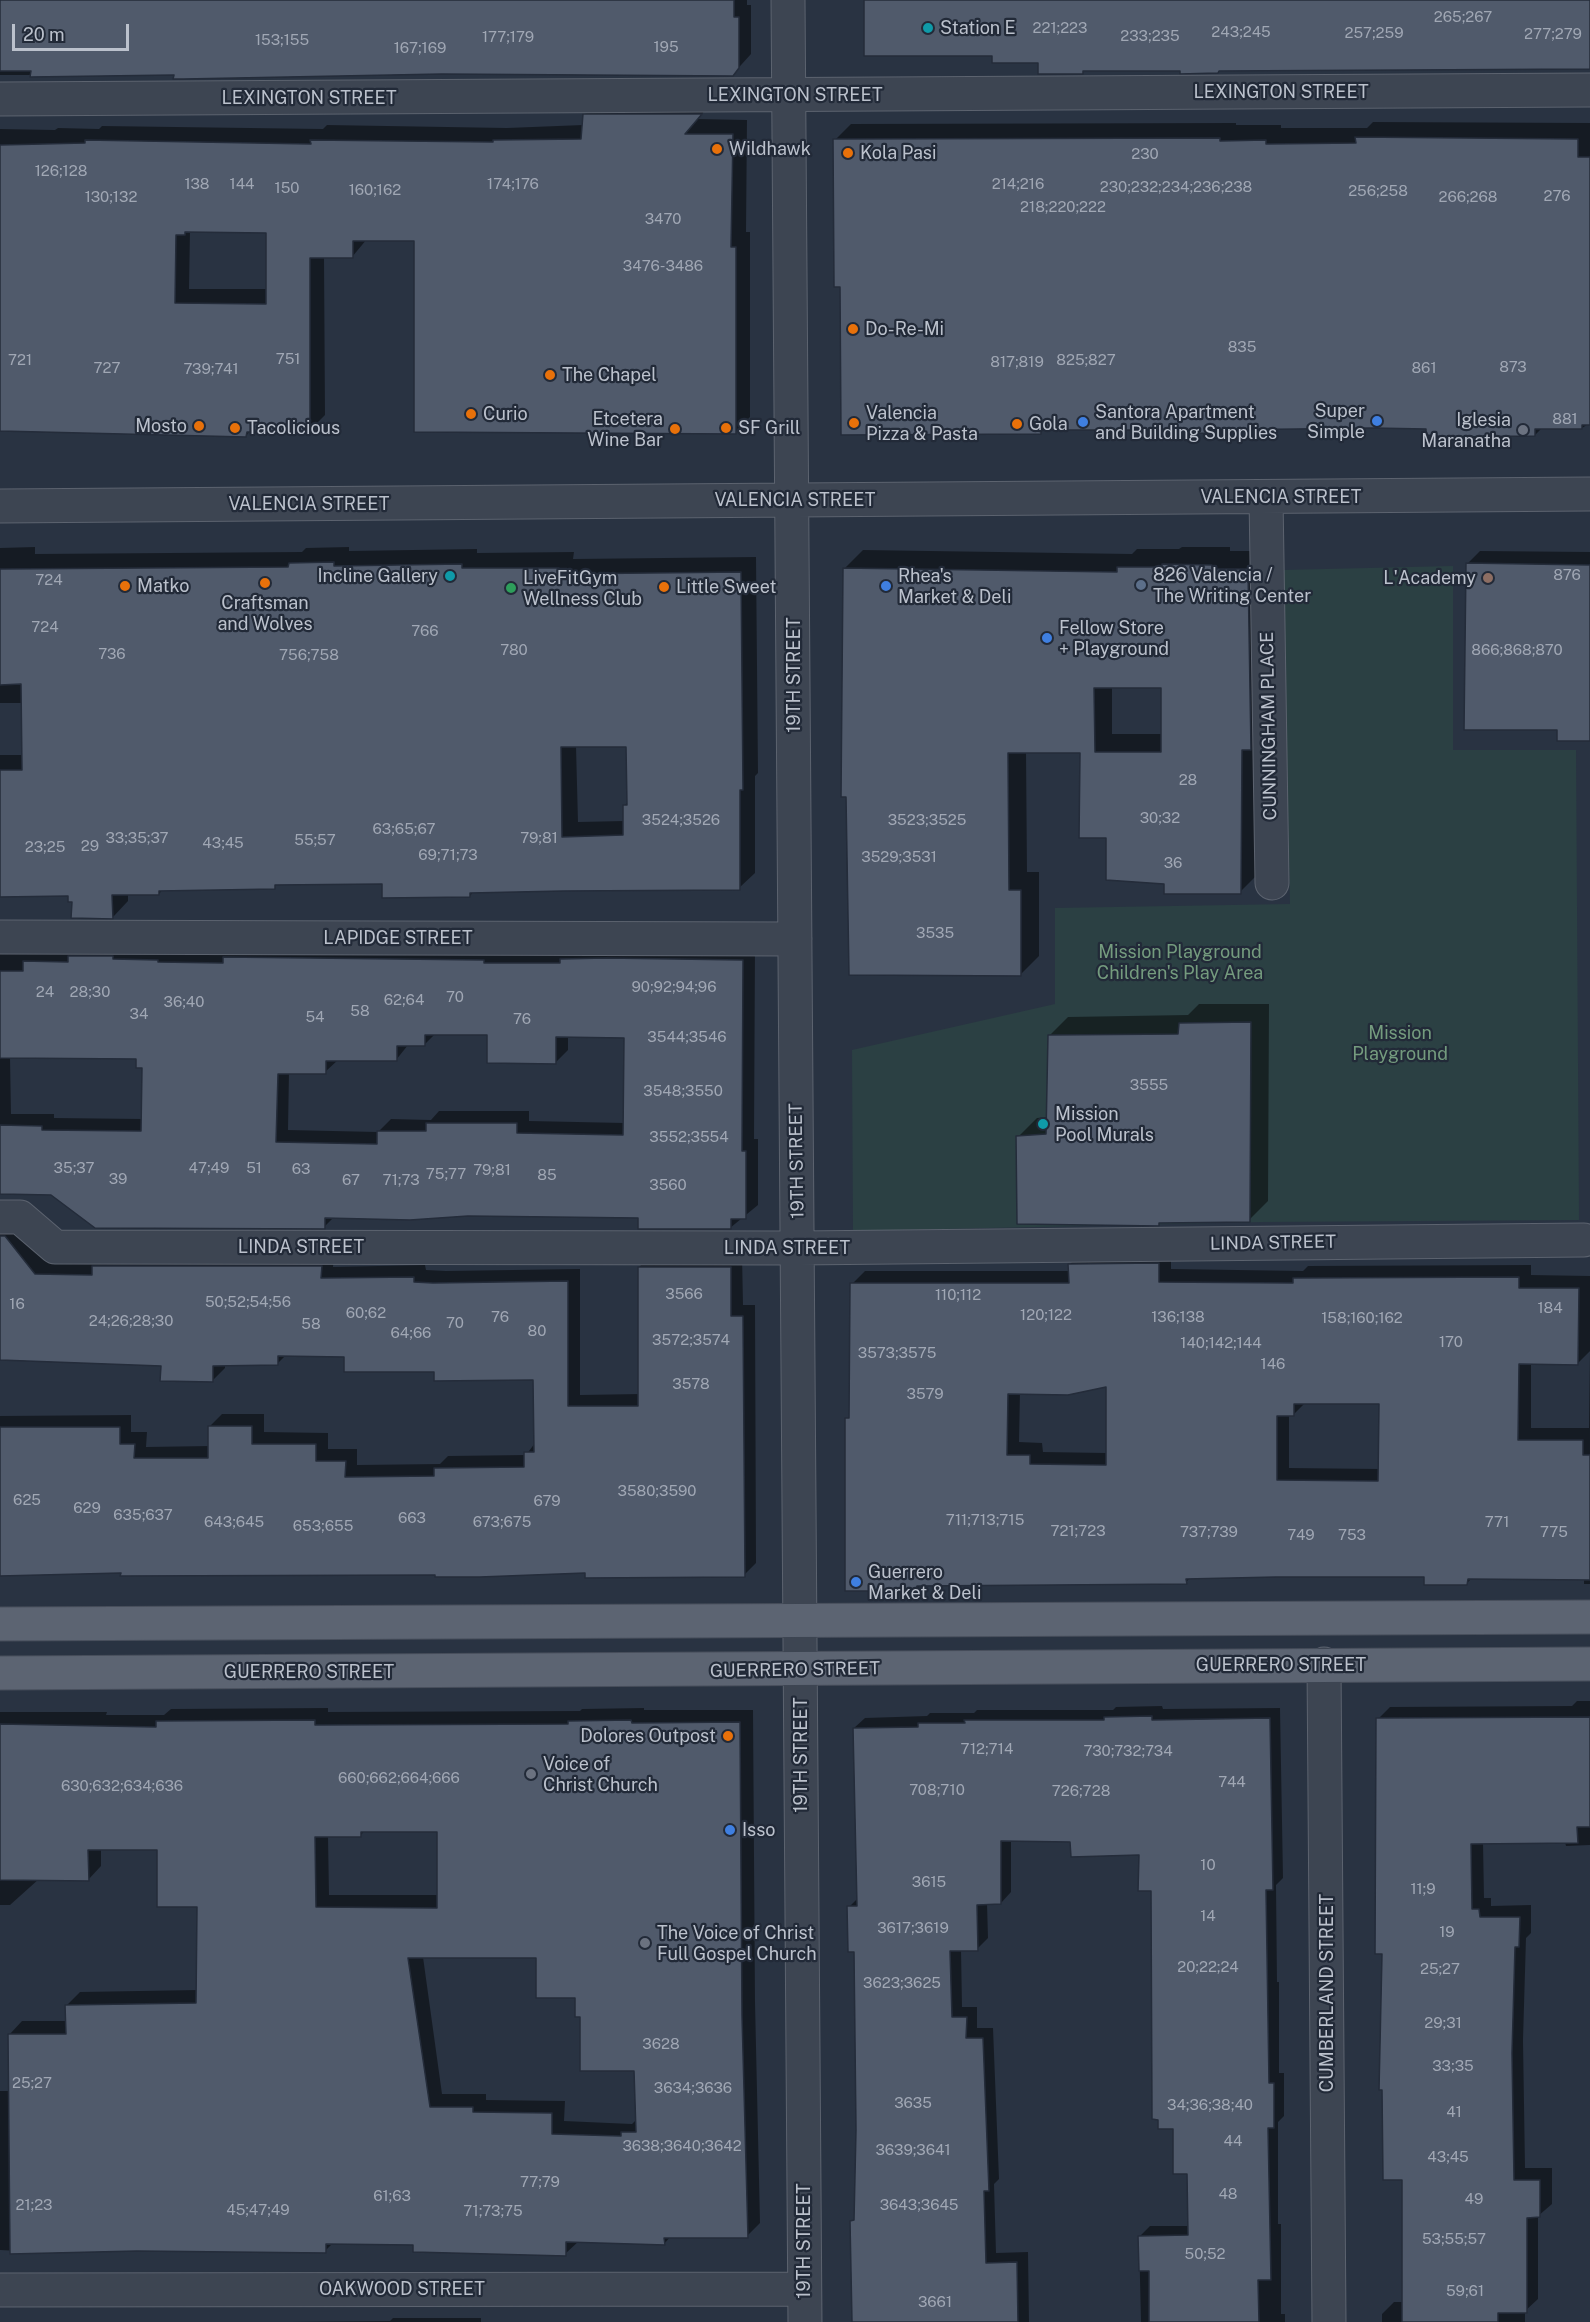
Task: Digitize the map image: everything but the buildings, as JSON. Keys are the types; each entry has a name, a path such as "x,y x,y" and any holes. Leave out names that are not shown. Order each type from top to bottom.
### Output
{"main road":[{"path":"0,1624 799,1623 1590,1617"},
{"name":"GUERRERO STREET","path":"0,1673 1590,1664"}],"street":[{"name":"19TH STREET","path":"788,0 791,95 805,2322"},
{"name":"LEXINGTON STREET","path":"0,99 1590,90"},
{"name":"VALENCIA STREET","path":"0,506 1590,494"},
{"name":"CUNNINGHAM PLACE","path":"1266,497 1272,883"},
{"name":"LAPIDGE STREET","path":"0,937 795,939"},
{"name":"LINDA STREET","path":"0,1217 20,1217 55,1247 798,1248 1584,1240"},
{"name":"CUMBERLAND STREET","path":"1324,1664 1329,2322"},
{"name":"OAKWOOD STREET","path":"0,2290 804,2289"}],"green space":[{"name":"Mission Playground","path":"1453,566 1453,750 1576,750 1579,1220 1262,1222 853,1231 852,1050 1055,1004 1055,908 1290,904 1283,570"}],"place":[{"name":"Station E","path":"928,28"},
{"name":"Wildhawk","path":"717,149"},
{"name":"Kola Pasi","path":"848,153"},
{"name":"Do-Re-Mi","path":"853,329"},
{"name":"The Chapel","path":"550,375"},
{"name":"Curio","path":"471,414"},
{"name":"Super Simple","path":"1377,421"},
{"name":"Santora Apartment and Building Supplies","path":"1083,422"},
{"name":"Valencia Pizza & Pasta","path":"854,423"},
{"name":"Gola","path":"1017,424"},
{"name":"Mosto","path":"199,426"},
{"name":"Tacolicious","path":"235,428"},
{"name":"SF Grill","path":"726,428"},
{"name":"Etcetera Wine Bar","path":"675,429"},
{"name":"Iglesia Maranatha","path":"1523,430"},
{"name":"Incline Gallery","path":"450,576"},
{"name":"L'Academy","path":"1488,578"},
{"name":"Craftsman and Wolves","path":"265,583"},
{"name":"826 Valencia / The Writing Center","path":"1141,585"},
{"name":"Matko","path":"125,586"},
{"name":"Rhea's Market & Deli","path":"886,586"},
{"name":"Little Sweet","path":"664,587"},
{"name":"LiveFitGym Wellness Club","path":"511,588"},
{"name":"Fellow Store + Playground","path":"1047,638"},
{"name":"Mission Pool Murals","path":"1043,1124"},
{"name":"Guerrero Market & Deli","path":"856,1582"},
{"name":"Dolores Outpost","path":"728,1736"},
{"name":"Voice of Christ Church","path":"531,1774"},
{"name":"Isso","path":"730,1830"},
{"name":"The Voice of Christ Full Gospel Church","path":"645,1943"}],"park label":[{"name":"Mission Playground Children's Play Area","path":"1180,962"}]}
